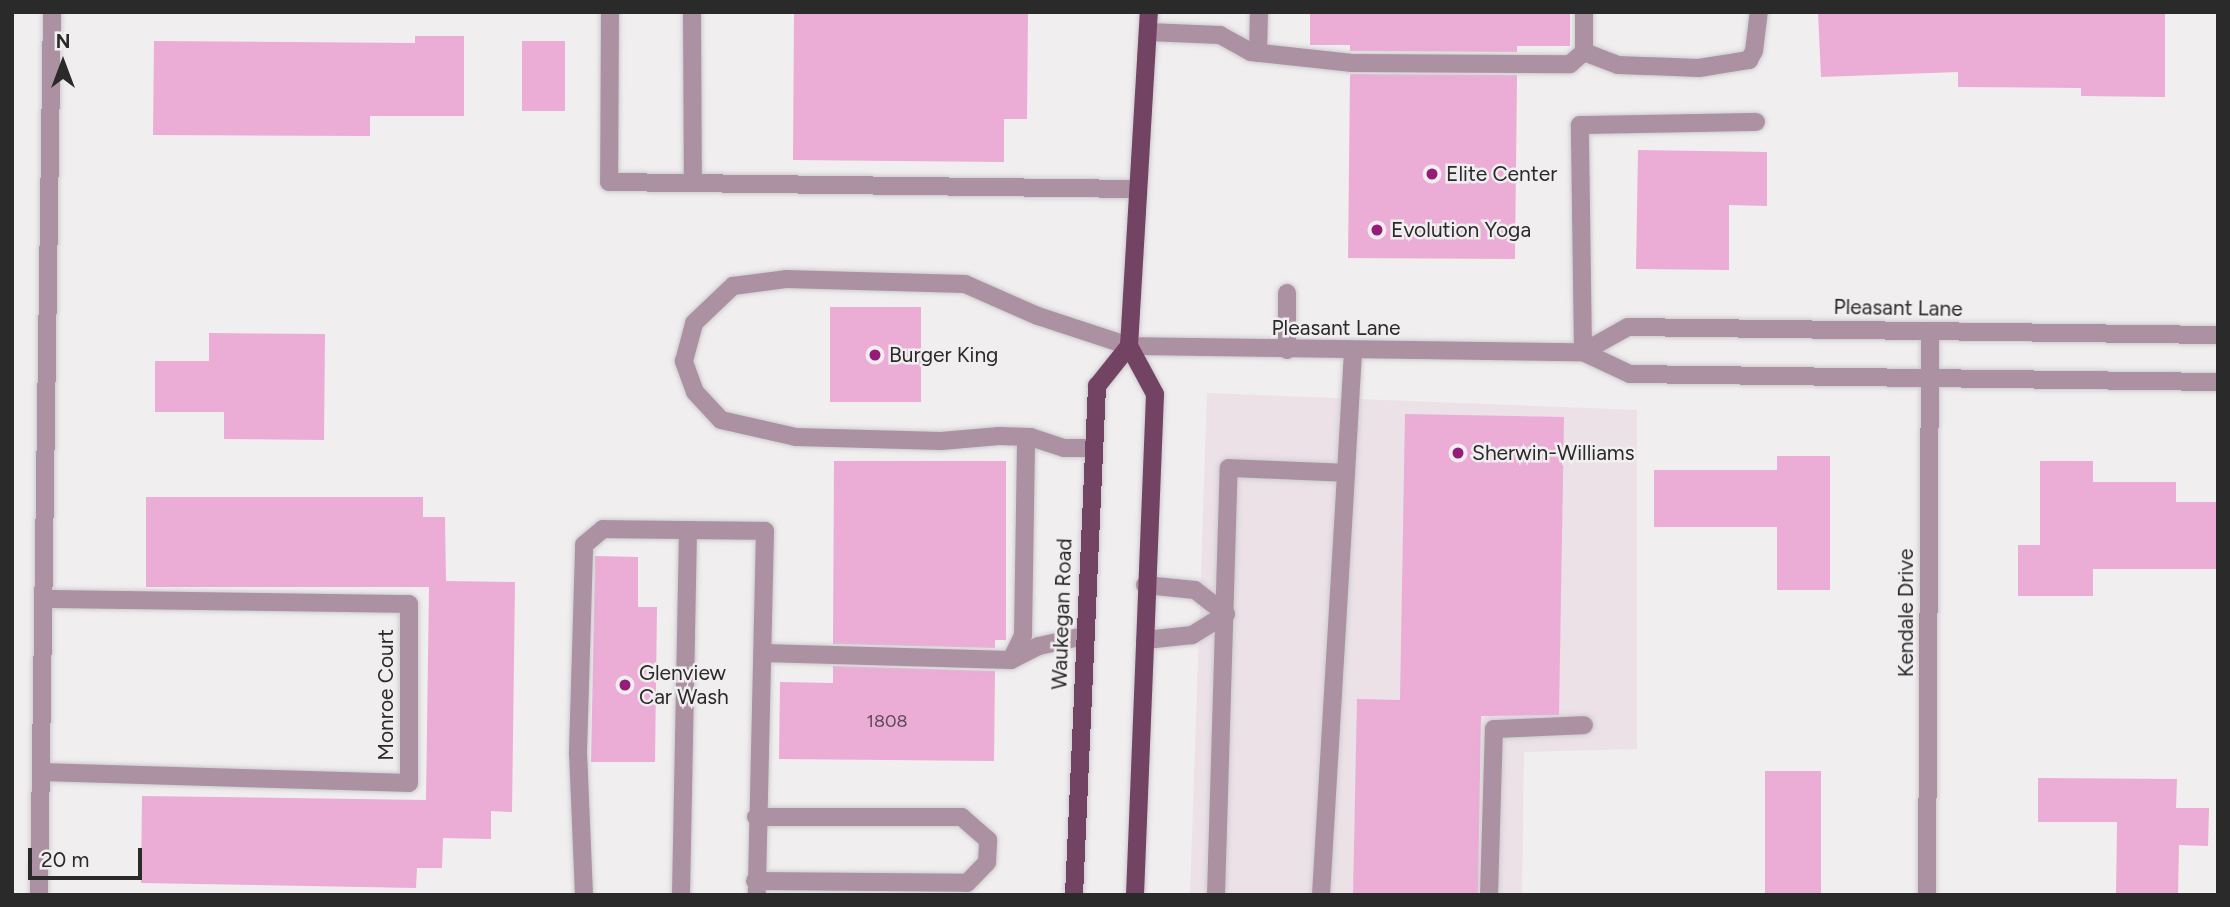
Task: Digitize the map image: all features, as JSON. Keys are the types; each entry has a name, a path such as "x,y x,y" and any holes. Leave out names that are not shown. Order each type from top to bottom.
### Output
{"main road":[{"path":"1135,895 1145,585 1155,394 1129,346 1149,12"},
{"name":"Waukegan Road","path":"1074,895 1097,386 1129,346"}],"street":[{"path":"39,895 52,12"},
{"path":"610,12 609,182 1138,189"},
{"path":"692,12 693,183"},
{"path":"1258,53 1259,12"},
{"path":"1148,32 1220,35 1258,53 1352,63 1570,64 1584,52 1584,12"},
{"path":"1584,52 1618,65 1699,68 1749,60 1754,51 1759,12"},
{"path":"1583,352 1580,125 1756,122"},
{"name":"Pleasant Lane","path":"1093,447 1064,447 1026,437 941,441 796,437 721,420 695,392 684,361 694,323 733,286 786,279 965,284 1038,316 1129,346 1583,352 1630,374 2218,382"},
{"path":"1287,293 1287,350"},
{"name":"Pleasant Lane","path":"1583,352 1628,327 2218,335"},
{"name":"Kendale Drive","path":"1927,895 1930,332"},
{"path":"1321,895 1353,351"},
{"path":"1011,660 1023,635 1026,437"},
{"path":"1216,895 1227,614 1229,468 1346,473"},
{"path":"584,895 578,752 584,545 603,529 765,531 756,817 756,888 967,883 987,862 988,841 962,817 756,817"},
{"path":"681,895 688,530"},
{"path":"1145,585 1195,590 1227,614"},
{"name":"Monroe Court","path":"42,772 409,783 409,604 44,599"},
{"path":"1145,640 1192,635 1227,614"},
{"path":"763,653 1011,660 1039,646 1084,636"},
{"path":"1489,895 1494,729 1584,725"}],"shaded area":[{"path":"1207,393 1637,410 1637,749 1524,752 1522,895 1190,895"}],"building":[{"path":"794,12 1028,12 1027,119 1004,119 1004,162 793,160"},
{"path":"1310,12 1570,12 1570,46 1517,46 1517,52 1350,51 1350,45 1310,45"},
{"path":"1818,12 2165,12 2165,97 2081,96 2081,88 1958,87 1958,72 1821,77"},
{"path":"415,36 464,36 464,116 370,116 370,136 153,135 154,41 415,43"},
{"path":"522,41 565,41 565,111 522,111"},
{"name":"Elite Center","path":"1350,74 1517,75 1515,259 1348,258"},
{"path":"1638,150 1767,152 1767,206 1729,205 1729,270 1636,269"},
{"name":"Burger King","path":"830,307 921,307 921,402 830,402"},
{"path":"209,333 325,334 324,440 224,439 224,412 155,412 155,361 209,361"},
{"path":"1405,414 1564,417 1559,715 1481,716 1478,895 1353,895 1357,699 1400,700"},
{"path":"1777,456 1830,456 1830,590 1777,590 1777,527 1654,527 1654,470 1777,470"},
{"path":"834,461 1006,461 1006,640 995,640 995,648 833,644"},
{"path":"2040,461 2093,461 2093,482 2176,482 2176,502 2217,502 2217,569 2093,569 2093,596 2018,596 2018,545 2040,545"},
{"path":"146,497 423,497 423,517 445,517 446,581 515,582 512,812 491,811 491,839 443,838 442,868 417,868 416,888 141,883 142,796 426,800 429,587 146,587"},
{"name":"Glenview Car Wash","path":"595,556 638,557 638,607 657,607 655,762 591,762"},
{"path":"833,666 995,671 994,761 779,759 780,682 833,683"},
{"path":"1765,771 1821,771 1821,894 1765,894"},
{"path":"2038,778 2177,779 2176,808 2209,808 2208,846 2179,845 2178,895 2116,895 2117,822 2038,822"}],"place":[{"name":"Elite Center","path":"1432,174"},
{"name":"Evolution Yoga","path":"1377,230"},
{"name":"Burger King","path":"875,355"},
{"name":"Sherwin-Williams","path":"1458,453"},
{"name":"Glenview Car Wash","path":"625,685"}]}
